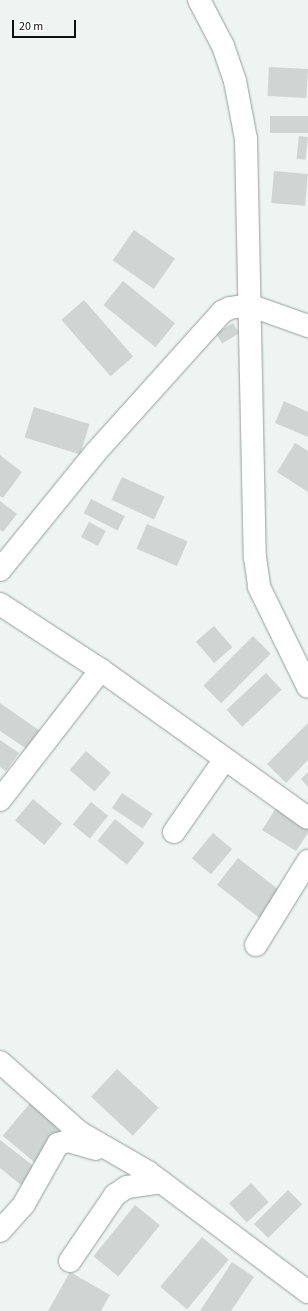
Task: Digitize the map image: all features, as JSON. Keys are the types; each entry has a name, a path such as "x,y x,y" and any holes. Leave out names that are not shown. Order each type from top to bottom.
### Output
{"street":[{"path":"199,0 226,53 235,81 246,139 255,557 260,588 308,687"},
{"path":"0,570 95,453 215,319 230,308 249,305 308,326"},
{"path":"0,604 101,670 308,818"},
{"path":"0,800 101,670"},
{"path":"174,832 225,759"},
{"path":"256,945 308,861"},
{"path":"0,1062 79,1132 162,1182 308,1292"},
{"path":"0,1231 24,1204 58,1144 68,1141 122,1157"},
{"path":"70,1261 115,1194 127,1187 162,1182"}],"building":[{"path":"269,67 308,69 306,98 267,96"},
{"path":"270,116 308,116 308,133 270,133"},
{"path":"299,136 308,137 306,160 297,159"},
{"path":"274,171 308,174 305,206 271,203"},
{"path":"134,230 175,259 154,289 113,260"},
{"path":"123,281 175,323 156,347 103,305"},
{"path":"84,300 133,357 111,376 61,320"},
{"path":"233,323 239,333 222,344 216,333"},
{"path":"284,401 308,412 308,437 275,423"},
{"path":"34,407 89,424 80,455 25,438"},
{"path":"295,443 308,451 308,492 277,472"},
{"path":"0,455 22,472 3,498 0,496"},
{"path":"122,477 165,497 154,520 111,500"},
{"path":"91,499 125,516 118,531 84,513"},
{"path":"0,501 17,514 3,532 0,530"},
{"path":"89,522 106,531 98,546 81,537"},
{"path":"147,524 188,541 177,566 136,549"},
{"path":"214,626 232,647 214,663 196,642"},
{"path":"253,636 271,654 221,703 204,685"},
{"path":"266,673 282,690 242,727 227,710"},
{"path":"0,703 40,731 27,749 0,731"},
{"path":"308,723 308,760 286,783 267,764"},
{"path":"0,740 19,753 6,771 0,767"},
{"path":"86,751 111,773 95,792 70,770"},
{"path":"308,772 308,787 301,779"},
{"path":"122,793 153,814 143,829 112,808"},
{"path":"33,799 62,823 44,845 15,820"},
{"path":"91,802 108,816 90,838 73,825"},
{"path":"276,808 308,828 308,833 296,851 262,830"},
{"path":"115,819 145,843 127,865 97,841"},
{"path":"213,833 232,849 211,874 192,858"},
{"path":"238,858 281,892 260,919 217,885"},
{"path":"117,1069 159,1108 133,1136 91,1097"},
{"path":"31,1102 63,1129 35,1163 3,1136"},
{"path":"0,1140 35,1167 21,1185 0,1168"},
{"path":"251,1183 269,1202 247,1222 229,1203"},
{"path":"288,1190 302,1204 268,1238 254,1224"},
{"path":"135,1205 160,1225 118,1276 93,1256"},
{"path":"202,1237 229,1259 187,1309 160,1287"},
{"path":"232,1262 254,1277 231,1311 200,1311"},
{"path":"70,1272 110,1295 101,1311 48,1311"}]}
